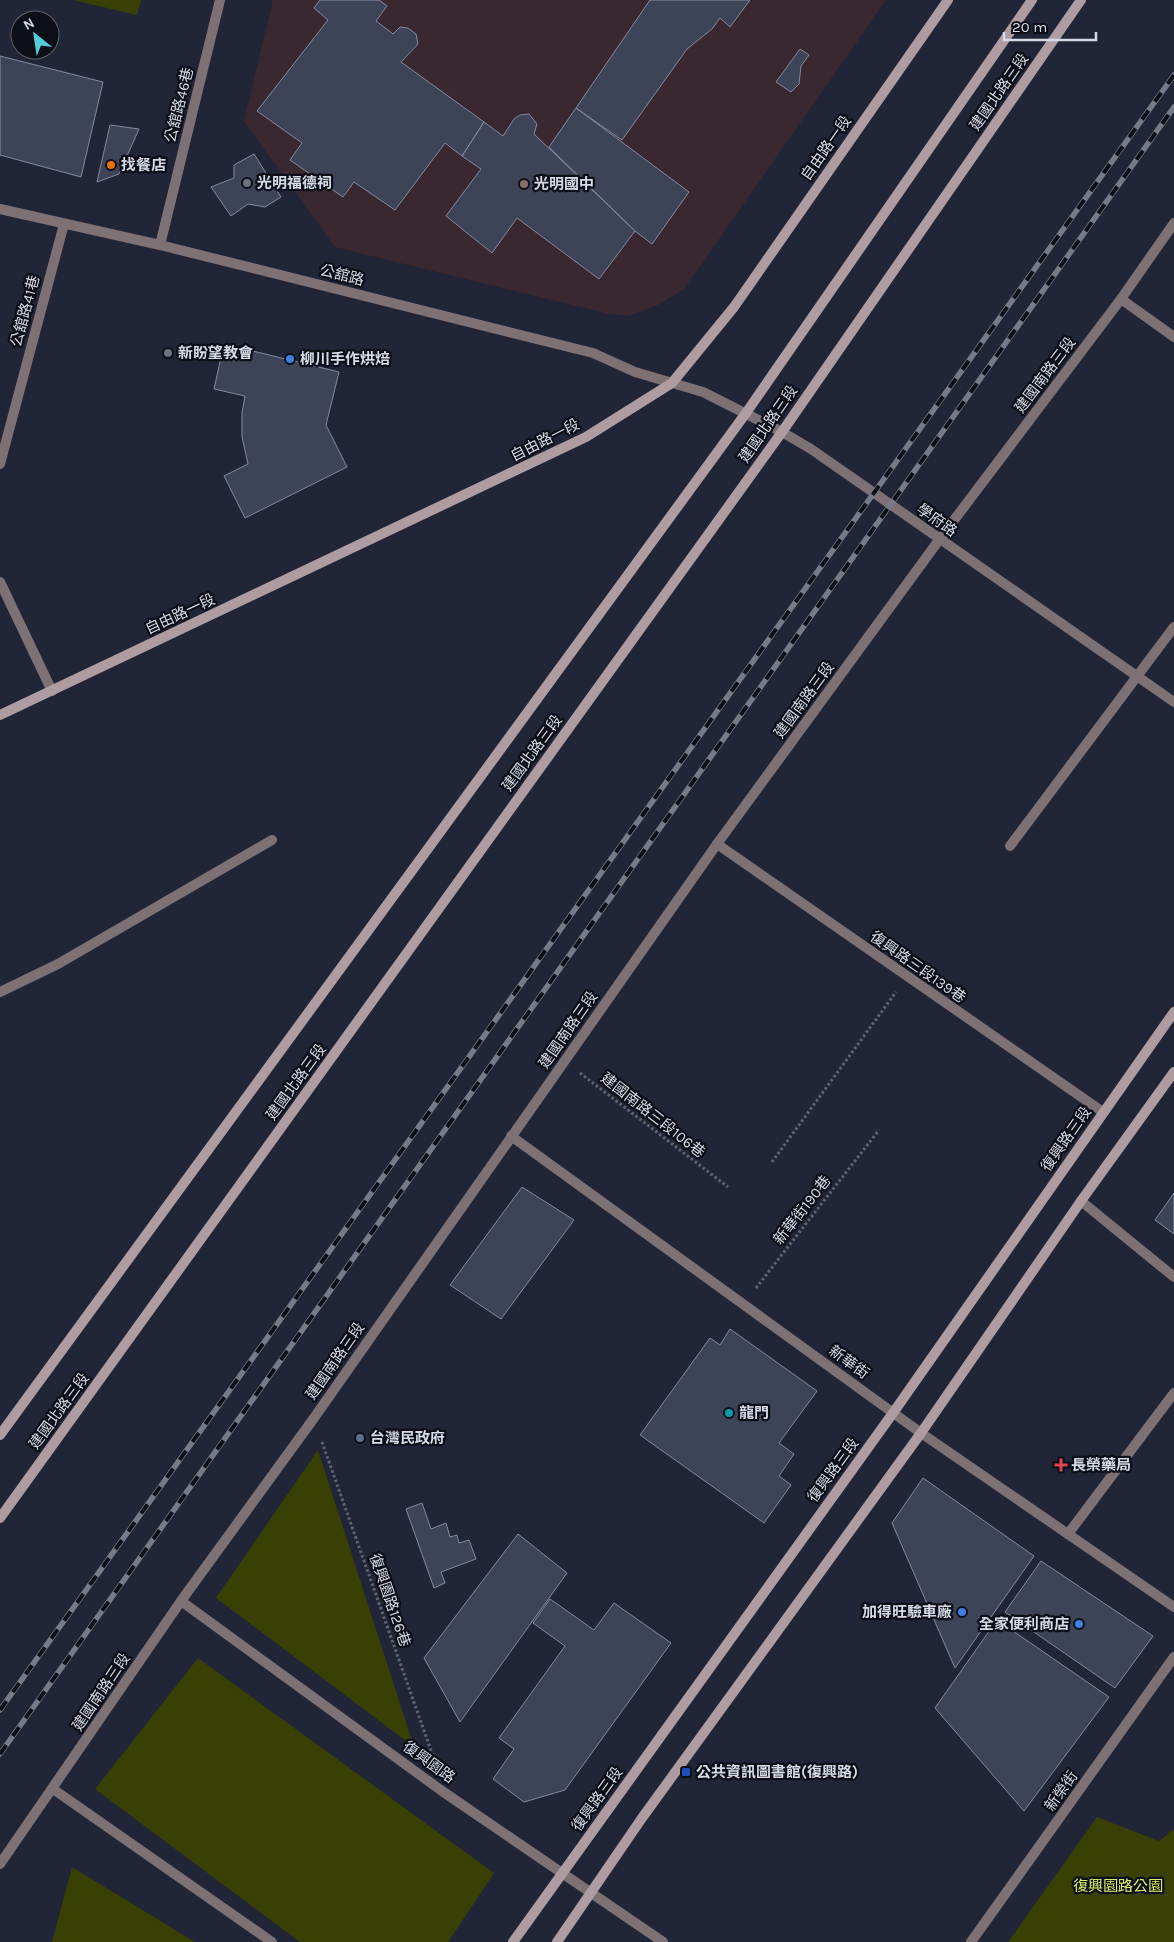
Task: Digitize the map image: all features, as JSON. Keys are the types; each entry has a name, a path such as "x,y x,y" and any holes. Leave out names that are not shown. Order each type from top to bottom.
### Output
{"street":[{"name":"公舘路46巷","path":"160,246 220,0"},
{"name":"自由路一段","path":"0,715 577,442 672,383 734,307 948,0"},
{"name":"建國北路三段","path":"0,1435 746,413 1032,0"},
{"name":"建國北路三段","path":"0,1518 782,432 1081,0"},
{"name":"公舘路","path":"0,209 160,246 593,353 635,372 672,383"},
{"name":"建國南路三段","path":"0,1864 181,1600 314,1418 717,844 939,540 1121,298 1174,223"},
{"name":"公舘路41巷","path":"0,464 64,224"},
{"path":"1121,298 1174,337"},
{"name":"學府路","path":"672,383 703,392 782,432 811,450 1174,702"},
{"path":"0,582 52,691"},
{"path":"1010,846 1174,627"},
{"path":"0,992 58,964 272,840"},
{"name":"復興路三段139巷","path":"717,844 1103,1112"},
{"name":"復興路三段","path":"513,1942 893,1413 1174,1012"},
{"path":"557,1942 642,1818 921,1433 1081,1201 1174,1072"},
{"name":"新華街","path":"511,1136 921,1433 1174,1607"},
{"path":"1081,1201 1174,1277"},
{"path":"1068,1534 1174,1393"},
{"name":"復興園路","path":"181,1600 442,1791 663,1942"},
{"name":"新榮街","path":"972,1942 1174,1657"},
{"path":"53,1789 272,1942"}],"path":[{"path":"772,1162 907,977"},
{"name":"建國南路三段106巷","path":"564,1061 728,1187"},
{"name":"新華街190巷","path":"744,1304 879,1130"},
{"name":"復興園路126巷","path":"314,1418 431,1748 442,1791"}],"shaded area":[{"name":"光明國中","path":"273,0 886,0 684,289 658,305 628,316 609,314 335,247 244,121"}],"green space":[{"path":"73,0 141,0 137,15"},
{"path":"318,1450 414,1747 216,1598"},
{"path":"198,1658 494,1873 448,1942 300,1942 95,1789"},
{"name":"復興園路公園","path":"1097,1817 1159,1841 1174,1829 1174,1942 1008,1942"},
{"path":"72,1867 195,1942 52,1942"}],"building":[{"path":"320,0 379,0 387,6 376,21 393,34 400,27 408,28 416,34 418,44 401,62 484,122 462,156 445,143 395,210 354,182 343,197 290,160 302,143 257,111 328,20 314,8"},
{"path":"650,0 750,0 730,27 720,18 712,29 687,49 622,140 576,108"},
{"path":"800,49 809,55 801,66 799,84 791,92 776,82"},
{"path":"0,56 103,82 81,177 0,155"},
{"path":"576,108 689,192 652,244 635,231 549,147"},
{"path":"529,114 537,124 534,134 635,231 599,279 517,218 492,253 446,216 481,169 462,156 484,122 503,136 514,119 520,115"},
{"path":"110,125 139,129 119,174 97,182"},
{"name":"光明福德祠","path":"254,154 281,197 265,207 248,204 231,216 211,187 234,178 234,165"},
{"path":"224,344 339,372 326,425 347,467 245,518 224,476 248,464 242,437 242,413 245,396 214,389"},
{"path":"522,1187 574,1220 501,1319 450,1285"},
{"path":"1174,1193 1174,1234 1155,1220"},
{"name":"龍門","path":"730,1329 817,1391 779,1443 794,1454 779,1476 791,1485 764,1523 640,1435 710,1338 720,1345"},
{"name":"加得旺驗車廠","path":"923,1478 1034,1556 955,1668 892,1523"},
{"path":"422,1503 431,1529 446,1523 450,1537 457,1535 459,1543 469,1540 476,1559 441,1572 445,1583 434,1588 406,1509"},
{"path":"518,1534 567,1573 460,1722 424,1658"},
{"name":"全家便利商店","path":"1041,1561 1153,1636 1115,1688 1005,1612"},
{"path":"550,1599 594,1630 614,1603 671,1643 565,1790 524,1802 493,1779 514,1749 499,1738 565,1646 533,1623"},
{"path":"997,1620 1109,1697 1024,1811 935,1708"}],"railway":[{"path":"0,1710 1174,75"},
{"path":"0,1754 1174,107"}],"place":[{"name":"找餐店","path":"111,165"},
{"name":"光明福德祠","path":"247,183"},
{"name":"光明國中","path":"524,184"},
{"name":"新盼望教會","path":"168,353"},
{"name":"柳川手作烘焙","path":"290,359"},
{"name":"龍門","path":"729,1413"},
{"name":"台灣民政府","path":"360,1438"},
{"name":"長榮藥局","path":"1061,1465"},
{"name":"加得旺驗車廠","path":"962,1612"},
{"name":"全家便利商店","path":"1079,1624"},
{"name":"公共資訊圖書館(復興路)","path":"686,1772"}]}
